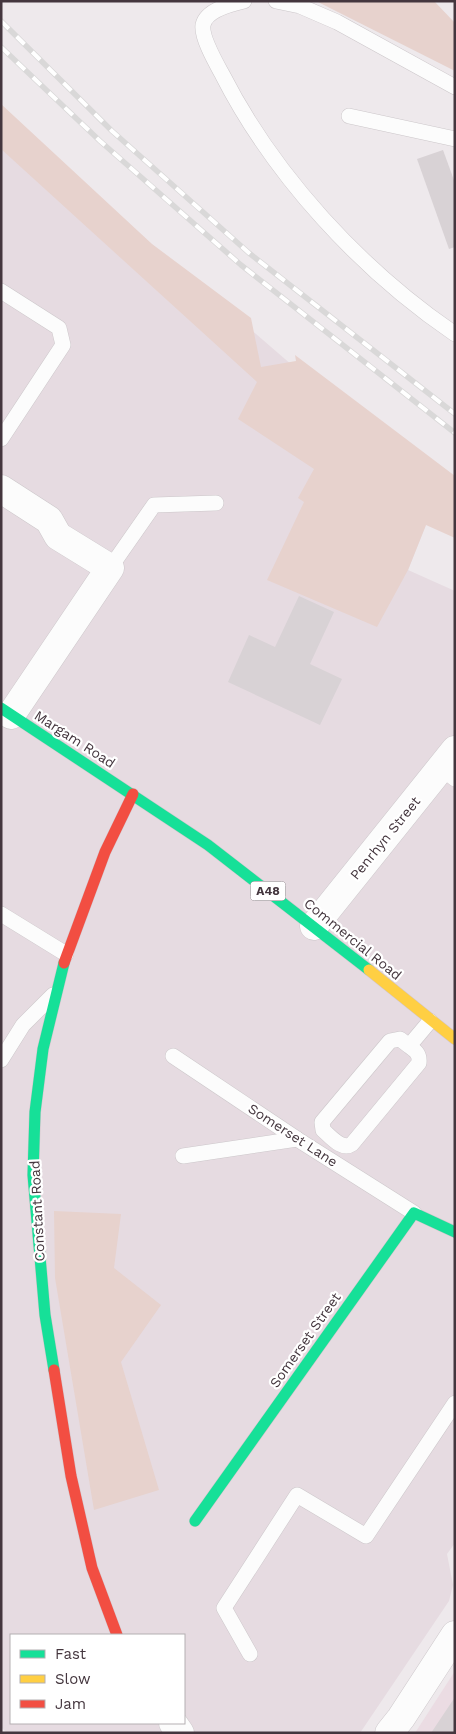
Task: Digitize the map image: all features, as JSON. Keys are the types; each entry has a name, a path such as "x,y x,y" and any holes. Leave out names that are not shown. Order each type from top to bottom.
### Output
{"street":[{"path":"1,489 49,520 58,536 110,568 5,710"},
{"name":"Margam Road","path":"5,710 133,794"},
{"name":"Penrhyn Street","path":"314,926 450,766"},
{"name":"Commercial Road","path":"133,794 208,845 314,926 430,1021 455,1039"},
{"name":"Constant Road","path":"117,1634 92,1568 71,1476 45,1315 38,1255 33,1175 35,1112 43,1049 66,954 106,852 133,794"},
{"path":"414,1214 455,1232"},
{"name":"Somerset Street","path":"195,1521 414,1214"},
{"path":"389,1733 401,1718 455,1635"}],"lane":[{"path":"244,1 226,6 211,14 203,26 215,61 250,124 301,192 342,239 378,274 428,316 455,334"},
{"path":"276,1 300,6 337,22 455,87"},
{"path":"349,116 455,138"},
{"path":"1,291 59,328 62,345 1,440"},
{"path":"110,568 154,505 216,503"},
{"path":"1,914 66,954"},
{"path":"1,1060 23,1025 57,991"},
{"path":"409,1046 430,1021"},
{"path":"400,1039 409,1046 418,1053 419,1063 352,1144 348,1147 343,1147 323,1130 322,1122 390,1041 400,1039"},
{"name":"Somerset Lane","path":"174,1056 297,1139 414,1214"},
{"path":"183,1156 297,1139"},
{"path":"250,1654 224,1608 297,1495 366,1536 455,1403"}],"shaded area":[{"path":"316,1 434,1 455,23 455,71"},
{"path":"1,104 152,244 251,318 261,367 296,361 295,355 455,476 455,538 426,525 408,570 377,627 267,580 304,502 298,498 314,469 238,419 257,382 1,149"},
{"path":"1,114 439,492 408,570 455,591 455,1543 447,1554 453,1585 449,1601 360,1733 7,1733 1,1727"},
{"path":"54,1211 121,1214 114,1268 161,1305 121,1362 159,1490 94,1510 55,1278"},
{"path":"455,1671 455,1733 415,1733"}],"building":[{"path":"443,150 455,183 455,247 449,249 417,159"},
{"path":"299,596 334,612 310,664 342,679 320,725 228,682 249,635 275,647"},
{"path":"455,1697 455,1733 431,1733"}],"railway":[{"path":"1,21 112,131 249,253 455,414"},
{"path":"1,47 100,141 241,265 455,433"}],"traffic: fast":[{"path":"1,708 208,845 369,970"},
{"path":"54,1370 45,1315 33,1175 35,1112 43,1049 64,963"},
{"path":"195,1521 414,1213 455,1232"}],"traffic: slow":[{"path":"369,970 455,1039"}],"traffic: jam":[{"path":"64,963 105,852 133,794"},
{"path":"54,1370 71,1476 92,1568 117,1634"}]}
